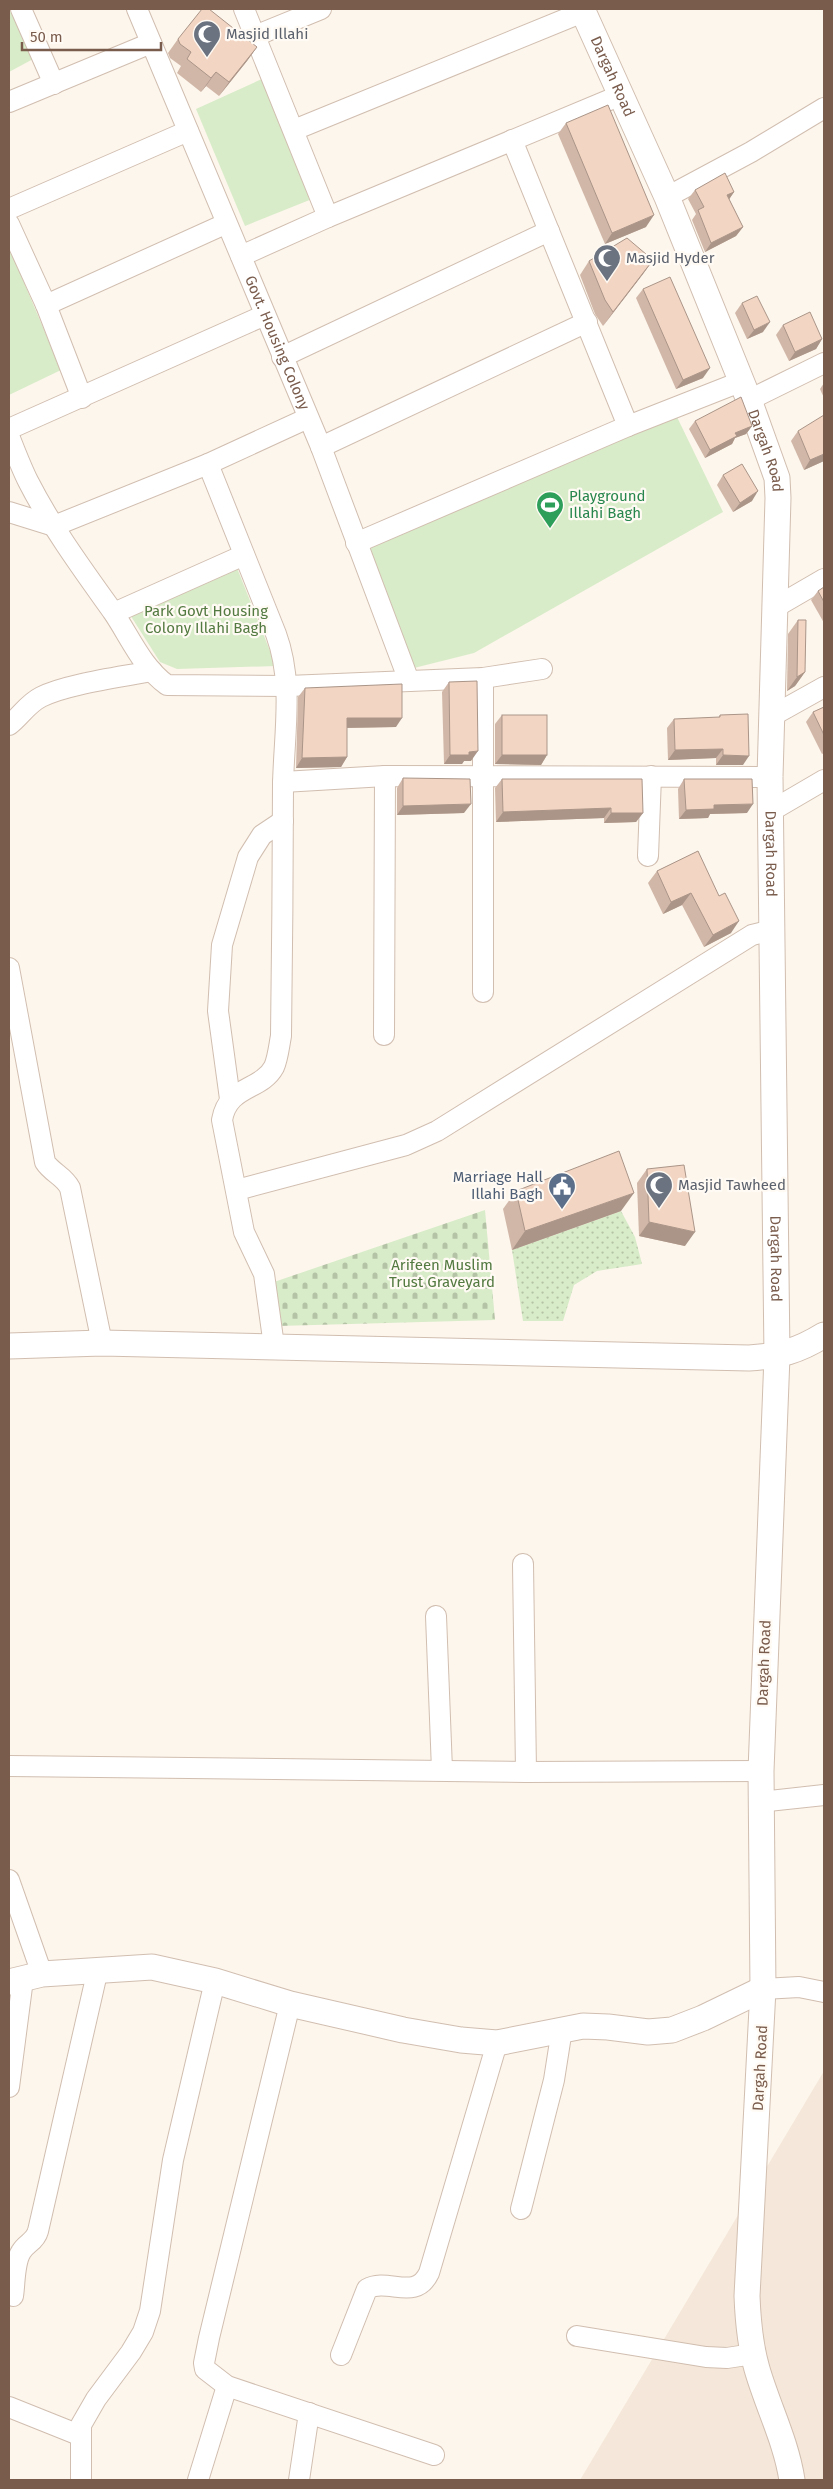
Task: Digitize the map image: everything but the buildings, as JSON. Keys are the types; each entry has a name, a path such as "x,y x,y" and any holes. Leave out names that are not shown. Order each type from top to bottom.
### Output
{"street":[{"path":"21,9 54,84"},
{"name":"Govt. Housing Colony","path":"137,9 225,224 241,256 321,448 409,681"},
{"path":"244,9 328,217"},
{"path":"255,36 321,9"},
{"path":"294,130 583,10"},
{"name":"Dargah Road","path":"583,10 667,197 777,478 770,777 777,1356 760,1802 763,1989 747,2296 748,2322 753,2354 780,2431 792,2480"},
{"path":"9,102 151,43"},
{"path":"241,256 328,217 621,95"},
{"path":"667,197 751,152 824,108"},
{"path":"9,210 188,132"},
{"path":"512,140 628,426"},
{"path":"9,224 46,306 82,398"},
{"path":"46,306 225,224"},
{"path":"282,357 549,231"},
{"path":"9,429 265,315"},
{"path":"321,448 586,322"},
{"path":"356,543 628,426 744,391 824,363"},
{"path":"9,512 54,526 208,464 308,418"},
{"path":"9,436 28,481 54,526 152,671 167,685 182,687 288,686 482,678 542,669"},
{"path":"208,464 282,652 288,686 283,782 281,1036 273,1068 265,1076 230,1099 224,1107 222,1120 244,1232 264,1274 274,1346"},
{"path":"114,613 244,554"},
{"path":"774,608 824,579"},
{"path":"9,725 26,707 42,696 61,690 152,671"},
{"path":"482,678 482,992"},
{"path":"772,716 824,687"},
{"path":"283,782 384,776 770,777"},
{"path":"384,776 384,1035"},
{"path":"648,856 651,776"},
{"path":"771,810 824,780"},
{"path":"230,1099 218,1011 222,945 248,856 262,835 283,821"},
{"path":"237,1190 406,1145 437,1131 752,935 772,930"},
{"path":"9,968 45,1162 49,1168 61,1176 70,1188 102,1343"},
{"path":"9,1346 102,1343 749,1358 777,1356 802,1348 824,1335"},
{"path":"523,1564 526,1772"},
{"path":"436,1616 442,1770"},
{"path":"9,1766 526,1772 761,1771"},
{"path":"760,1802 824,1795"},
{"path":"9,1880 24,1978 9,2087"},
{"path":"24,1978 98,1969 152,1967 215,1982 290,2004 403,2030 461,2040 497,2043 583,2026 648,2032 672,2030 703,2018 763,1989 799,1987 824,1992"},
{"path":"13,2296 18,2257 25,2247 36,2239 98,1969"},
{"path":"81,2480 79,2436 84,2417 131,2352 142,2332 150,2311 172,2160 215,1982"},
{"path":"290,2004 204,2363 209,2374 227,2386 434,2455"},
{"path":"521,2209 554,2080 562,2030"},
{"path":"341,2355 367,2289 379,2286 411,2289 420,2285 429,2273 497,2043"},
{"path":"577,2336 706,2357 727,2358 753,2354"},
{"path":"198,2480 227,2386"},
{"path":"9,2406 79,2436"},
{"path":"299,2480 308,2413"}],"shaded area":[{"path":"824,2071 824,2480 580,2480"}],"green space":[{"path":"9,9 35,58 9,72"},
{"path":"264,78 312,199 245,226 196,109"},
{"path":"9,247 61,370 9,395"},
{"name":"Playground Illahi Bagh","path":"677,417 723,512 474,653 414,668 367,545"},
{"name":"Park Govt Housing Colony Illahi Bagh","path":"237,568 276,666 177,669 160,662 127,610"},
{"name":"Arifeen Muslim Trust Graveyard","path":"485,1210 495,1320 278,1326 274,1282"},
{"path":"621,1211 635,1237 642,1264 597,1271 574,1285 563,1321 523,1321 512,1250"}],"place":[{"name":"Masjid Illahi","path":"207,58"},
{"name":"Masjid Hyder","path":"607,282"},
{"name":"Playground Illahi Bagh","path":"550,529"},
{"name":"Masjid Tawheed","path":"659,1209"},
{"name":"Marriage Hall Illahi Bagh","path":"562,1210"}]}
